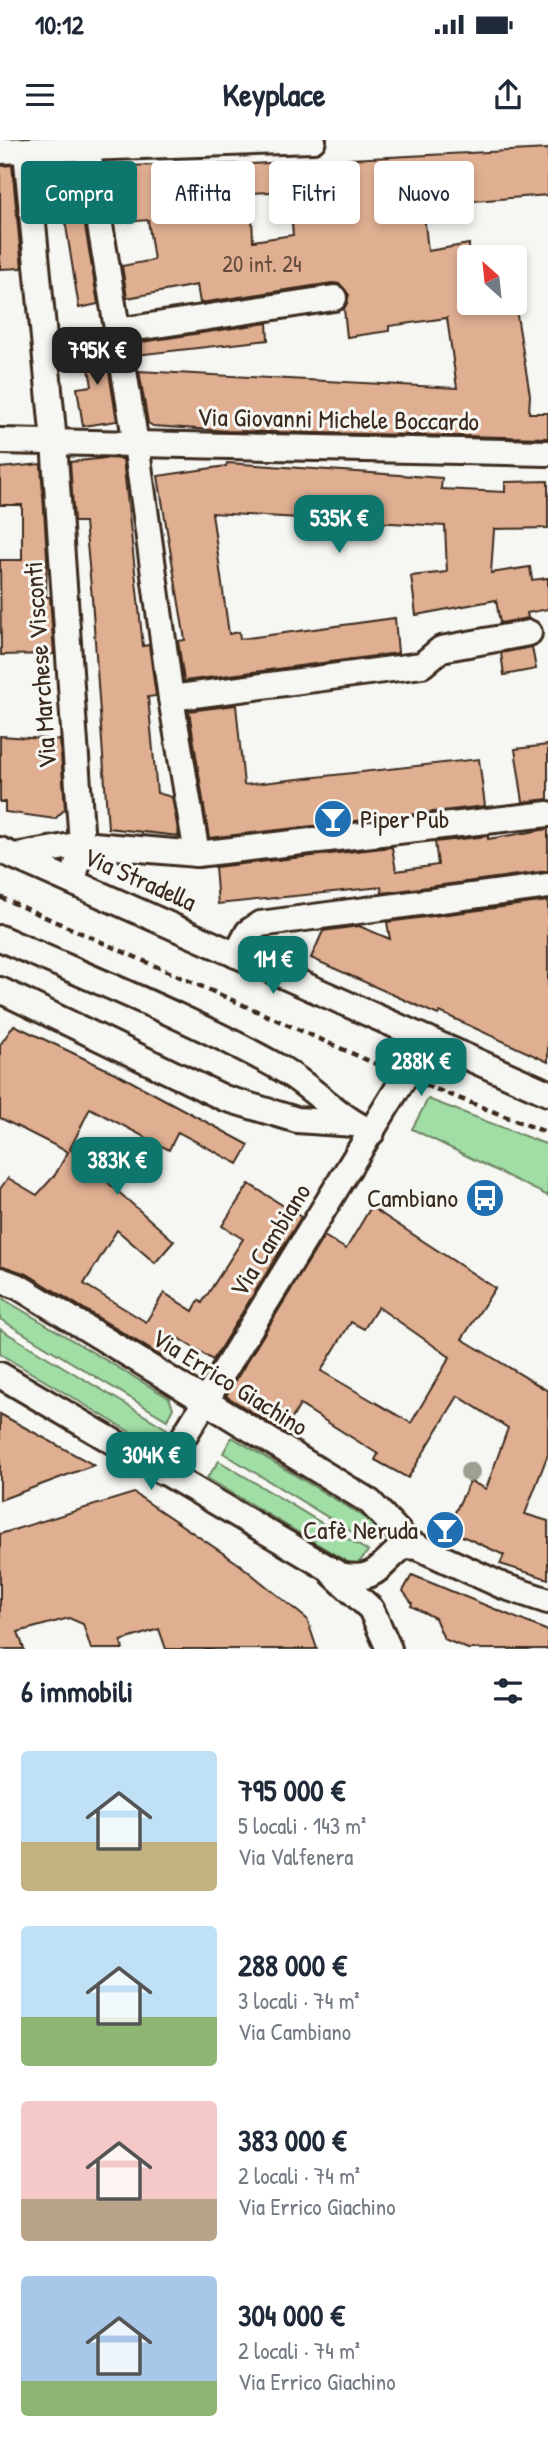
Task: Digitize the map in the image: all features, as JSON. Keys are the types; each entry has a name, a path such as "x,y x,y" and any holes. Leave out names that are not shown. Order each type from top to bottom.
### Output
{"street":[{"path":"0,151 26,151 86,144 313,140"},
{"path":"86,144 136,444 171,698 197,854"},
{"name":"Via Marchese Visconti","path":"26,151 54,442 82,844 73,882"},
{"path":"117,331 334,298"},
{"name":"Via Giovanni Michele Boccardo","path":"0,441 548,453"},
{"path":"171,698 422,665 441,649 529,633"},
{"path":"7,853 82,844 197,854 548,814"},
{"name":"Via Stradella","path":"7,853 548,1093"},
{"path":"236,955 248,932 260,924 548,886"},
{"path":"0,938 223,1038 283,1070 363,1128"},
{"path":"0,990 224,1098 297,1120 363,1128"},
{"name":"Via Cambiano","path":"162,1472 363,1128 407,1077 428,1040"},
{"name":"Via Errico Giachino","path":"0,1280 19,1287 377,1507 402,1538 503,1586 548,1601"},
{"path":"0,1375 327,1569 372,1609 389,1649"},
{"path":"327,1569 351,1577 368,1576 385,1566 404,1546 418,1547"}],"path":[{"path":"0,897 407,1077 548,1133"}],"green space":[{"path":"428,1099 548,1145 548,1196 412,1129"},
{"path":"0,1297 169,1398 173,1408 167,1420 0,1319"},
{"path":"0,1329 167,1429 155,1447 0,1354"},
{"path":"232,1437 371,1521 374,1528 370,1543 223,1453"},
{"path":"219,1461 368,1551 357,1565 351,1564 207,1478"}],"building":[{"path":"548,149 548,195 474,201 474,161 374,161 374,224 425,224 428,251 457,246 457,315 517,315 530,395 529,413 548,413 548,438 228,431 153,426 148,423 139,371 457,388 447,318 389,326 389,331 347,337 344,309 349,295 340,284 200,303 197,285 127,298 122,266 154,260 148,220 137,221 137,166 151,165 151,224 252,224 253,241 293,235 292,224 360,224 360,161 310,161"},
{"path":"269,163 269,192 255,193 255,164"},
{"path":"12,165 22,268 0,269 0,166"},
{"path":"66,224 85,224 98,304 79,308"},
{"path":"267,323 268,340 136,355 135,343"},
{"path":"103,336 117,421 83,426 77,388 92,386 84,339"},
{"path":"123,459 143,646 149,645 156,696 148,697 157,793 172,797 179,836 108,828 85,522 74,522 70,462"},
{"path":"227,463 442,478 441,489 505,492 505,482 548,481 548,528 494,529 491,573 530,567 532,580 548,578 548,609 527,613 528,618 500,623 496,600 416,615 411,576 447,572 445,526 212,513 229,634 239,632 240,639 395,618 398,653 184,681 178,641 185,640 158,476 226,466"},
{"path":"41,464 47,556 46,597 50,597 54,654 1,655 0,560 22,560 22,505 0,505 0,468"},
{"path":"532,647 536,669 504,675 501,653"},
{"path":"236,705 244,785 479,759 485,806 209,838 189,711"},
{"path":"0,736 60,740 65,809 55,819 5,812 5,802 0,802"},
{"path":"548,745 548,799 523,802 515,749"},
{"path":"548,829 548,871 382,893 381,887 218,904 215,867 392,847 396,871 438,865 435,842 488,836 488,839"},
{"path":"548,901 548,1062 440,1012 438,1015 311,958 323,931 359,926 390,939 387,922"},
{"path":"14,1025 121,1076 249,1145 238,1164 178,1132 169,1150 90,1108 70,1149 174,1241 155,1263 117,1230 84,1284 146,1322 164,1293 193,1311 199,1300 202,1303 243,1239 222,1226 249,1184 301,1217 213,1360 173,1335 161,1356 27,1274 0,1265 0,1189 8,1178 37,1195 55,1175 68,1152 0,1118 0,1045"},
{"path":"371,1207 495,1288 462,1339 548,1391 548,1454 525,1514 548,1521 548,1579 500,1564 504,1555 447,1529 470,1481 486,1489 508,1428 458,1396 408,1478 375,1460 378,1454 300,1405 284,1432 226,1396 324,1236 346,1249","holes":["378,1307 450,1357 411,1423 321,1371 351,1322 364,1329"]},
{"path":"0,1414 94,1465 0,1500"},
{"path":"134,1493 239,1564 307,1619 317,1649 166,1649 159,1629 121,1641 123,1649 91,1649 83,1624 69,1618 18,1632 24,1649 0,1649 0,1534"},
{"path":"412,1575 548,1631 548,1649 468,1649 444,1639 435,1618 411,1606 412,1603 403,1591"}],"place":[{"name":"Piper Pub","path":"333,819"},
{"name":"Cambiano","path":"485,1198"},
{"name":"Cafè Neruda","path":"445,1530"}]}
